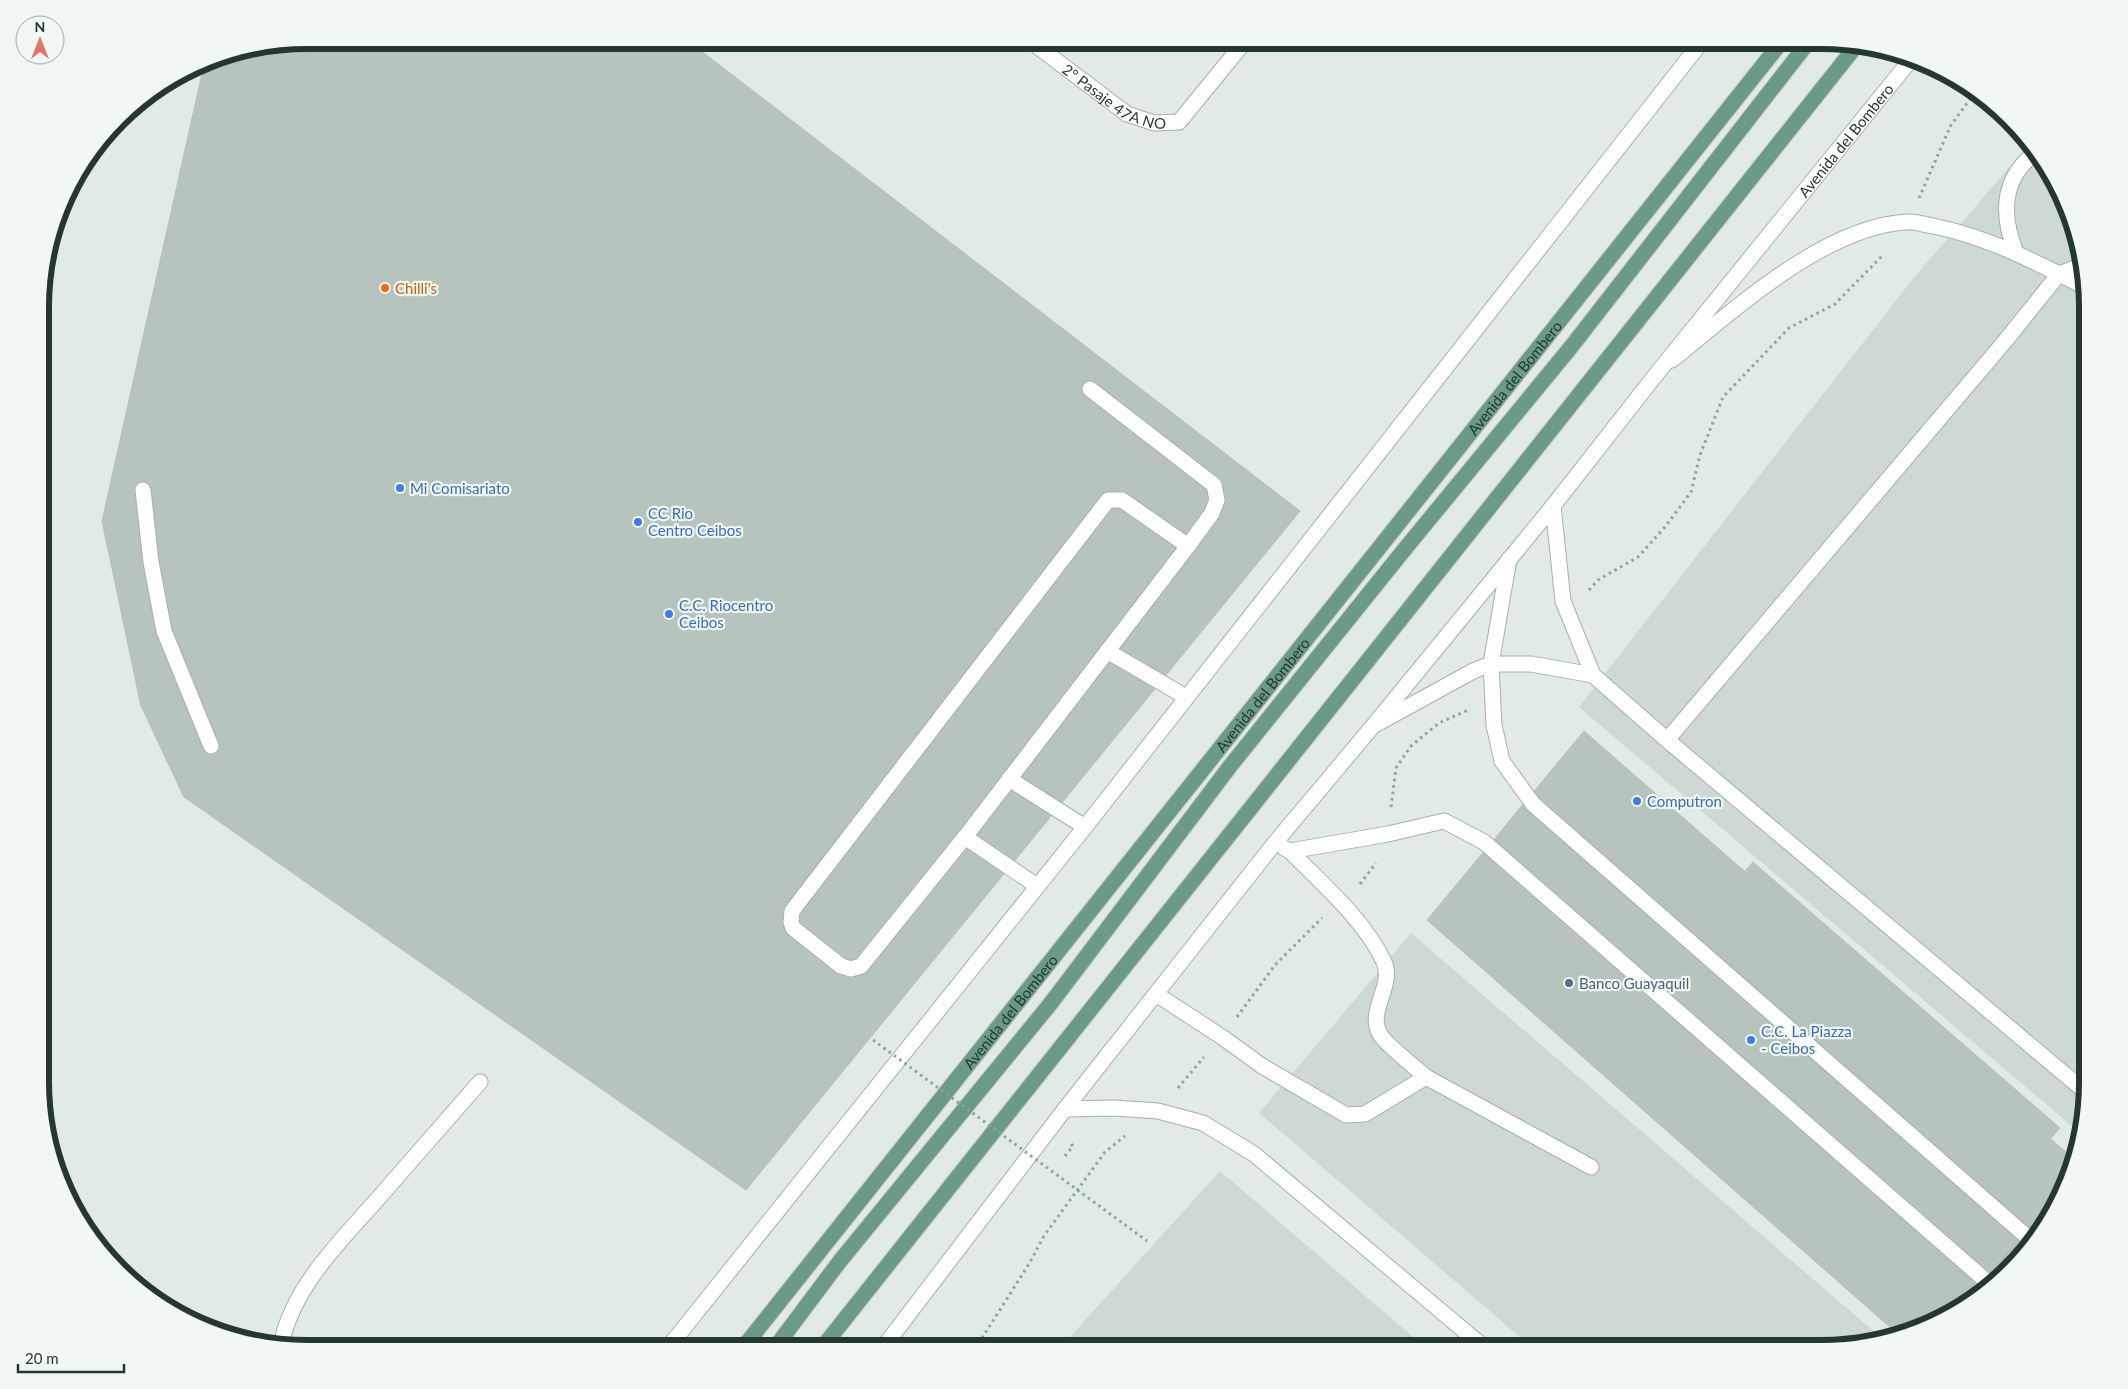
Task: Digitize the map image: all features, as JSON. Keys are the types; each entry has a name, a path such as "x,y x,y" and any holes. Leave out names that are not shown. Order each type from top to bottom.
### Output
{"main road":[{"name":"2° Pasaje 47A NO","path":"1041,49 1127,114 1154,123 1179,122 1239,49"},
{"path":"674,1340 1085,826 1696,49"},
{"name":"Avenida del Bombero","path":"749,1340 1776,49"},
{"path":"781,1340 840,1261 1051,1003 1231,765 1404,550 1577,340 1803,49"},
{"path":"828,1340 1852,51"},
{"name":"Avenida del Bombero","path":"889,1340 1065,1109 1274,844 1553,506 1658,372 1908,64"},
{"path":"2016,253 2008,232 2006,218 2009,189 2019,169 2031,157"},
{"path":"1658,372 1763,286 1831,244 1871,228 1908,222 1943,228 1992,242 2078,284"},
{"path":"1667,740 2006,340 2059,274 2076,267"},
{"path":"1090,389 1214,485 1217,500 1212,513 1188,546 965,837 861,966 851,969 841,966 793,928 791,922 792,911 1108,500 1122,500 1188,546"},
{"path":"142,490 164,631 211,746"},
{"path":"1553,506 1563,601 1593,675 1667,740 2079,1084"},
{"path":"1509,559 1492,664 1494,725 1502,761 1533,804 2027,1237"},
{"path":"1107,651 1186,697"},
{"path":"1373,726 1473,671 1492,664 1531,664 1593,675"},
{"path":"1009,779 1085,826"},
{"path":"1290,851 1388,834 1444,821 1484,842 1984,1282"},
{"path":"965,837 1037,886"},
{"path":"1274,844 1290,851 1341,904 1369,938 1385,964 1386,980 1378,1004 1375,1023 1381,1037 1426,1077 1591,1167"},
{"path":"1156,994 1222,1037 1262,1066 1346,1115 1365,1114 1426,1077"},
{"path":"282,1339 285,1324 298,1298 327,1257 480,1082"},
{"path":"1065,1109 1114,1108 1158,1111 1203,1123 1254,1154 1475,1340"}],"path":[{"path":"873,1040 1146,1241"}],"shaded area":[{"path":"2025,149 2045,178 2060,208 2074,257 2079,290 2079,1099 2075,1129 1579,707 1912,280"},
{"path":"1411,933 1877,1334 1838,1340 1524,1340 1259,1113"},
{"path":"1220,1171 1417,1340 1067,1340"}],"building":[{"name":"C.C. Riocentro Ceibos","path":"290,49 699,49 1300,511 746,1190 184,797 141,706 102,521 203,70 240,58"},
{"name":"C.C. La Piazza - Ceibos","path":"1584,731 2069,1154 2060,1181 2036,1225 2004,1265 1978,1287 1950,1306 1920,1321 1893,1330 1427,920"},
{"path":"1583,745 1735,876 1691,925 1540,800"},
{"path":"1753,862 2060,1128 2023,1170 1716,904"},
{"name":"Banco Guayaquil","path":"1540,913 1640,1000 1600,1047 1497,965"},
{"path":"1630,1019 1939,1282 1899,1319 1598,1054"}],"place":[{"name":"Chilli's","path":"385,288"},
{"name":"Mi Comisariato","path":"400,488"},
{"name":"CC Rio Centro Ceibos","path":"638,522"},
{"name":"C.C. Riocentro Ceibos","path":"669,614"},
{"name":"Computron","path":"1637,801"},
{"name":"Banco Guayaquil","path":"1569,983"},
{"name":"C.C. La Piazza - Ceibos","path":"1751,1040"}]}
